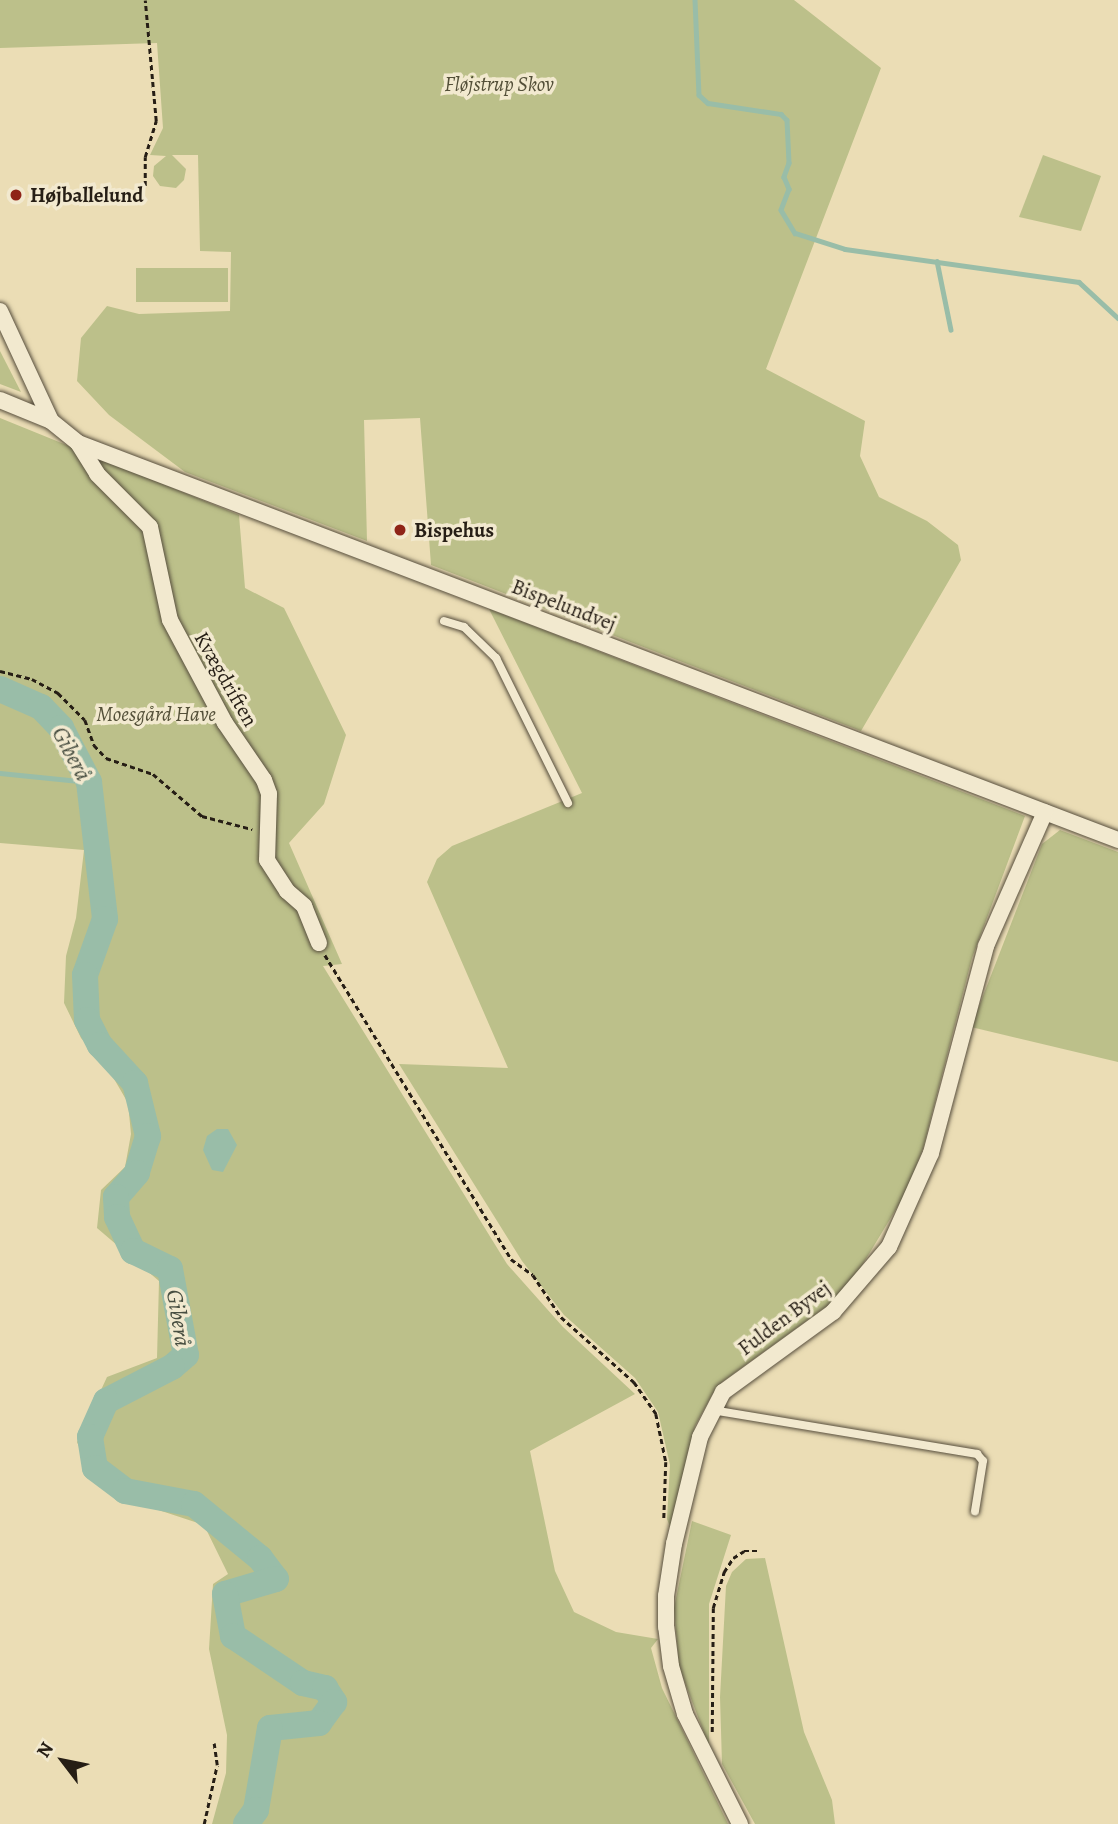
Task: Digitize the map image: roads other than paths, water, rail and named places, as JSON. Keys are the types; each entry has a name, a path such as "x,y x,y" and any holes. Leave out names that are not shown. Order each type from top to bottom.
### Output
{"street":[{"path":"0,312 51,421"},
{"name":"Bispelundvej","path":"0,400 51,421 78,443 1118,840"},
{"name":"Kvægdriften","path":"78,443 97,474 150,527 170,620 266,787 265,831 272,870 304,906 319,943"},
{"name":"Fulden Byvej","path":"740,1824 685,1714 671,1666 666,1596 674,1544 711,1410 739,1377 833,1312 889,1247 931,1153 986,946 1045,812"}],"lane":[{"path":"444,621 471,632 496,658 568,803"},
{"path":"711,1410 965,1449 983,1461 975,1511"}],"waterway":[{"path":"695,0 699,95 708,103 781,114 787,120 789,163 784,177 789,189 781,210 795,233 845,249 1079,282 1118,318"},
{"path":"937,261 951,330"},
{"name":"Giberå","path":"0,689 41,707 61,728 89,782 105,919 85,975 87,1020 100,1045 135,1083 148,1136 137,1173 116,1197 117,1217 133,1251 170,1269 186,1355 172,1367 106,1401 90,1437 95,1468 125,1491 194,1504 260,1558 276,1579 225,1594 233,1636 303,1683 325,1688 334,1702 319,1723 270,1728 256,1810 246,1824"},
{"path":"0,773 89,782"}],"place":[{"name":"Højballelund","path":"16,195"},
{"name":"Bispehus","path":"400,530"}],"park label":[{"name":"Fløjstrup Skov","path":"499,84"},
{"name":"Moesgård Have","path":"156,714"}]}
